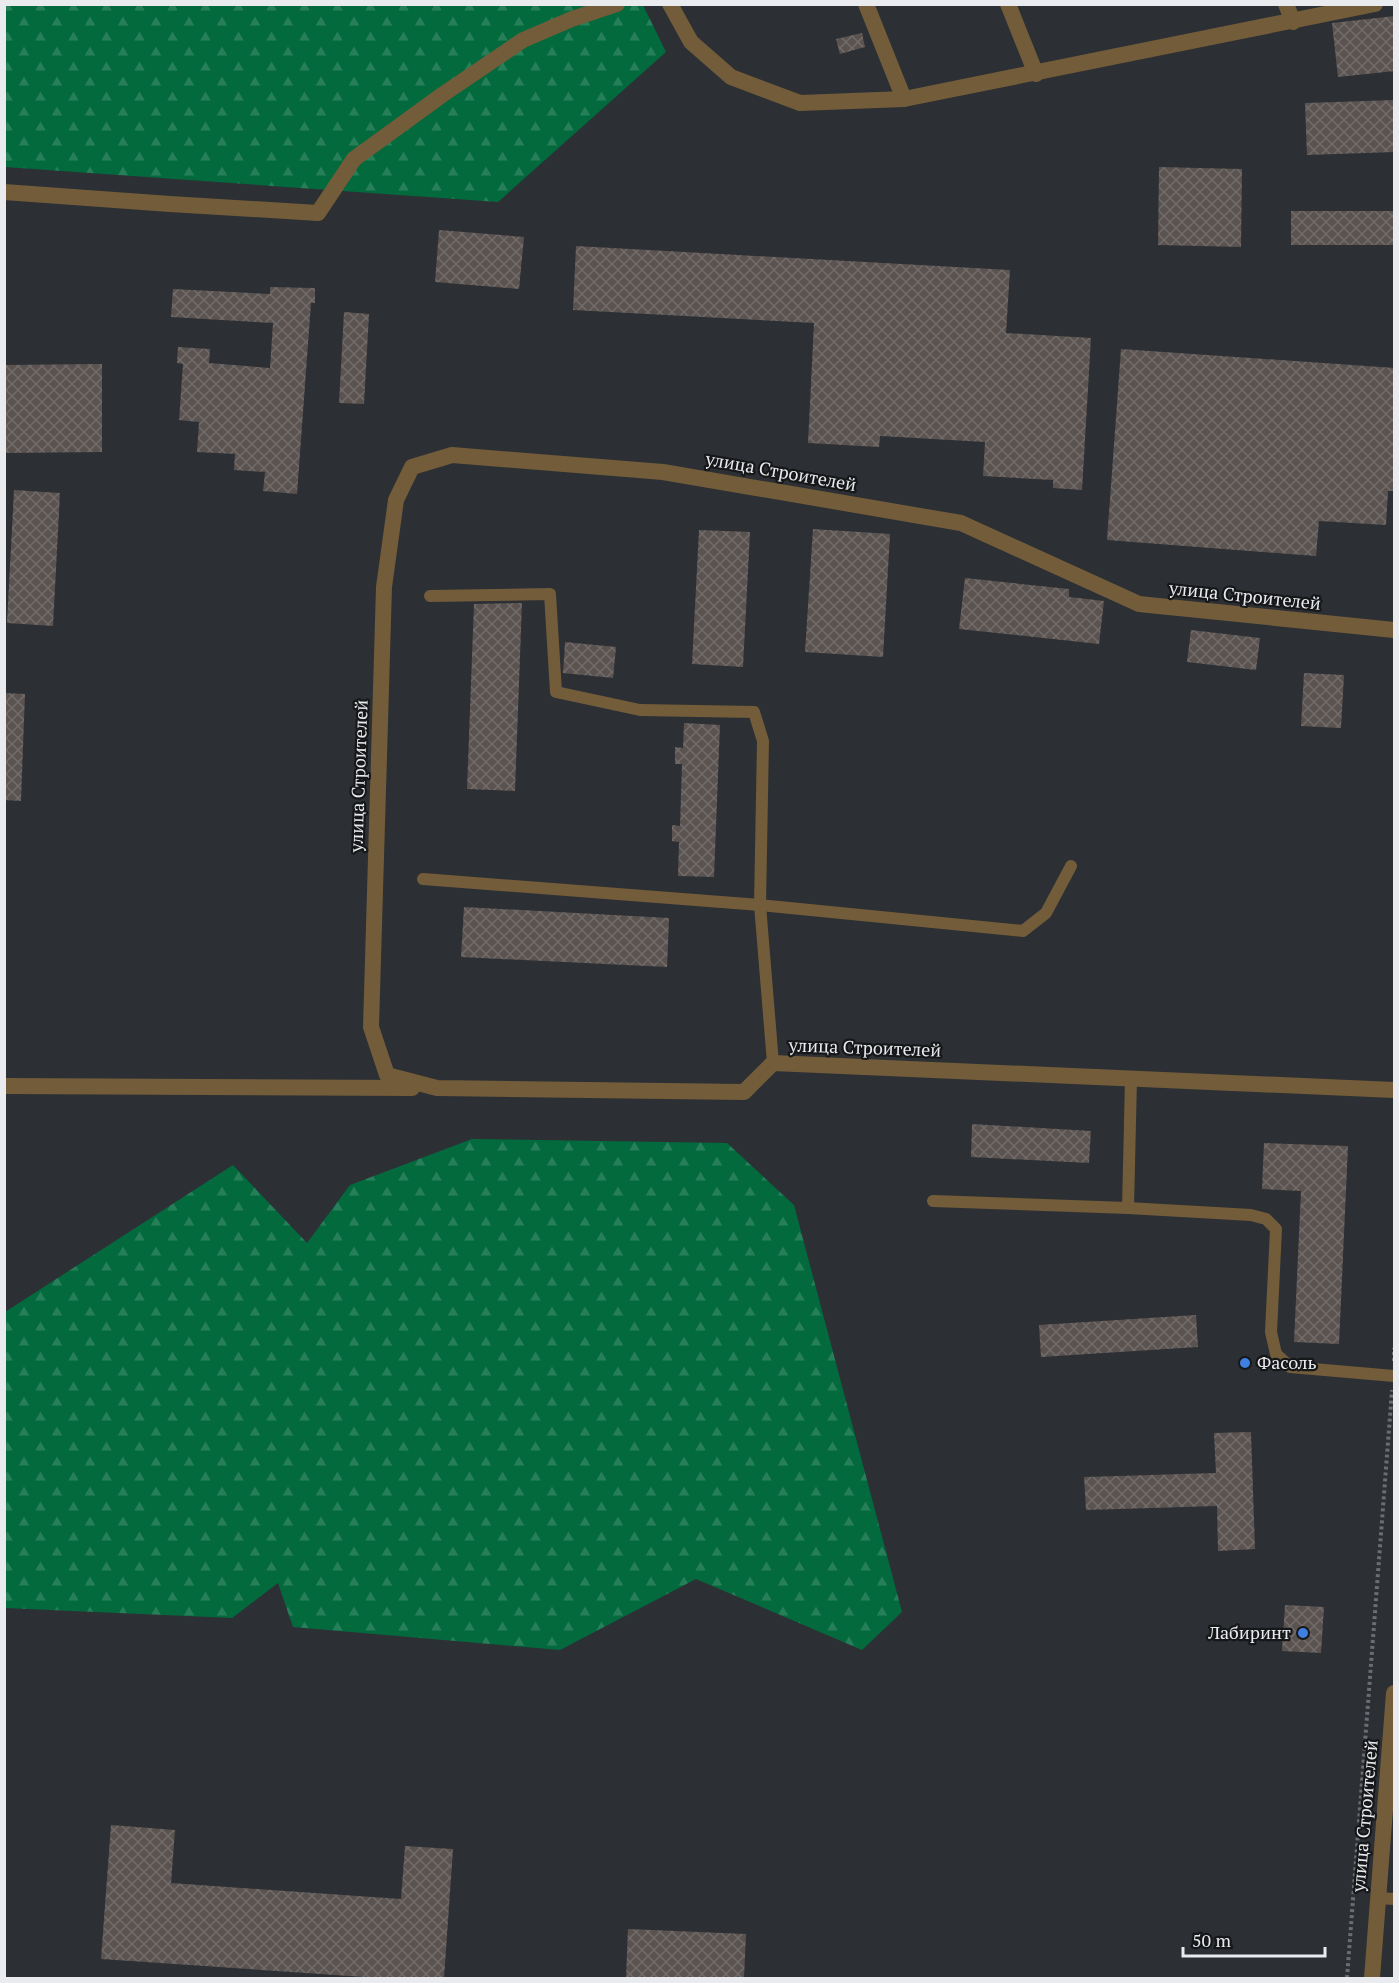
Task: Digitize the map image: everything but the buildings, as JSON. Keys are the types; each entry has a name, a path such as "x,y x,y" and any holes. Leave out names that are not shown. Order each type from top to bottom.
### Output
{"street":[{"path":"4,192 318,213 354,159 442,95 523,40 572,19 617,4"},
{"path":"670,4 691,42 731,77 800,103 904,99 1376,4"},
{"path":"866,4 904,99"},
{"path":"1008,4 1036,74"},
{"path":"1286,4 1293,22"},
{"name":"улица Строителей","path":"1395,630 1139,604 961,523 663,471 452,455 412,467 396,500 384,587 371,1027 387,1075 437,1088 744,1092 773,1063 1395,1090"},
{"path":"4,1086 437,1088"},
{"name":"улица Строителей","path":"1372,1978 1386,1899 1395,1693"}],"lane":[{"path":"430,596 550,594 556,692 640,710 754,712 763,741 760,905 773,1063"},
{"path":"423,879 760,905 1023,931 1046,913 1071,866"},
{"path":"1128,1208 1131,1079"},
{"path":"933,1201 1128,1208 1251,1215 1266,1219 1276,1229 1271,1332 1276,1354 1290,1367 1393,1377"}],"path":[{"path":"1347,1978 1395,1348"}],"green space":[{"path":"4,5 643,5 666,52 498,202 5,167"},
{"path":"472,1139 727,1143 794,1205 902,1612 862,1650 696,1579 560,1650 293,1627 278,1583 232,1618 5,1608 5,1312 233,1165 307,1243 350,1185"}],"place":[{"name":"Фасоль","path":"1245,1363"},
{"name":"Лабиринт","path":"1303,1633"}]}
